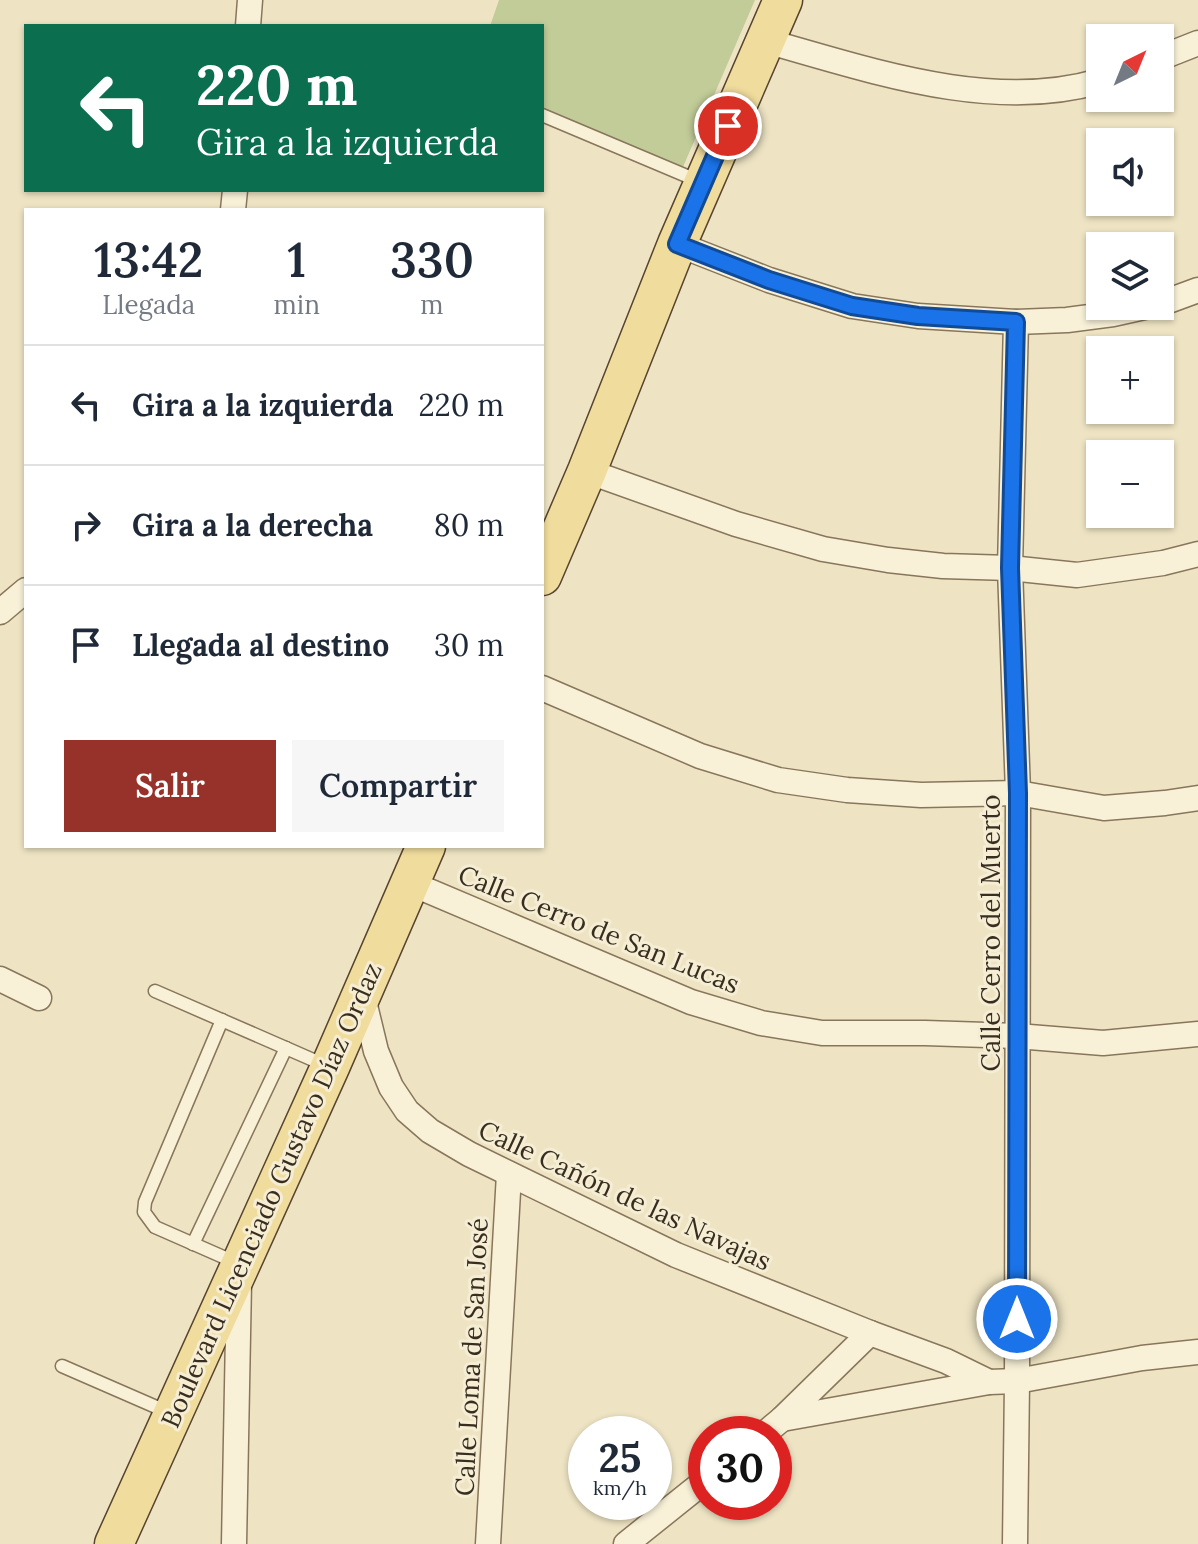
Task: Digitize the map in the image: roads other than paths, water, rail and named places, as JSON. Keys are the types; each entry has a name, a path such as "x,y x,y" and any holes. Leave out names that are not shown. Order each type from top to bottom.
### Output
{"main road":[{"path":"544,571 677,244 783,0"},
{"name":"Boulevard Licenciado Gustavo Díaz Ordaz","path":"114,1544 330,1067 425,848"}],"street":[{"path":"248,24 250,0"},
{"path":"766,41 926,84 1017,93 1086,84"},
{"path":"1174,52 1198,43"},
{"path":"677,244 769,280 852,306 918,316 1016,322 1086,318"},
{"path":"1174,299 1198,290"},
{"name":"Calle Cerro del Muerto","path":"1015,1544 1018,793 1010,568 1016,322"},
{"path":"587,471 736,524 823,549 916,563 1077,575 1163,563 1198,554"},
{"path":"0,612 24,592"},
{"path":"544,689 700,756 778,780 847,790 921,795 1018,793 1104,808 1198,798"},
{"name":"Calle Cerro de San Lucas","path":"410,883 691,1002 761,1023 822,1033 1017,1036 1103,1043 1198,1034"},
{"path":"0,979 39,998"},
{"name":"Calle Cañón de las Navajas","path":"362,993 376,1051 391,1087 407,1111 430,1131 469,1154 676,1255 946,1361 989,1382"},
{"name":"Calle Loma de San José","path":"488,1544 509,1174"},
{"path":"234,1544 240,1264"},
{"path":"783,1416 870,1333"},
{"path":"792,1422 989,1382 1017,1381 1142,1358 1198,1352"},
{"path":"626,1544 688,1494"}],"lane":[{"path":"544,116 703,183"},
{"path":"155,991 330,1067"},
{"path":"222,1020 145,1202 144,1212 155,1227 240,1264"},
{"path":"193,1244 286,1048"},
{"path":"62,1366 173,1414"}]}
